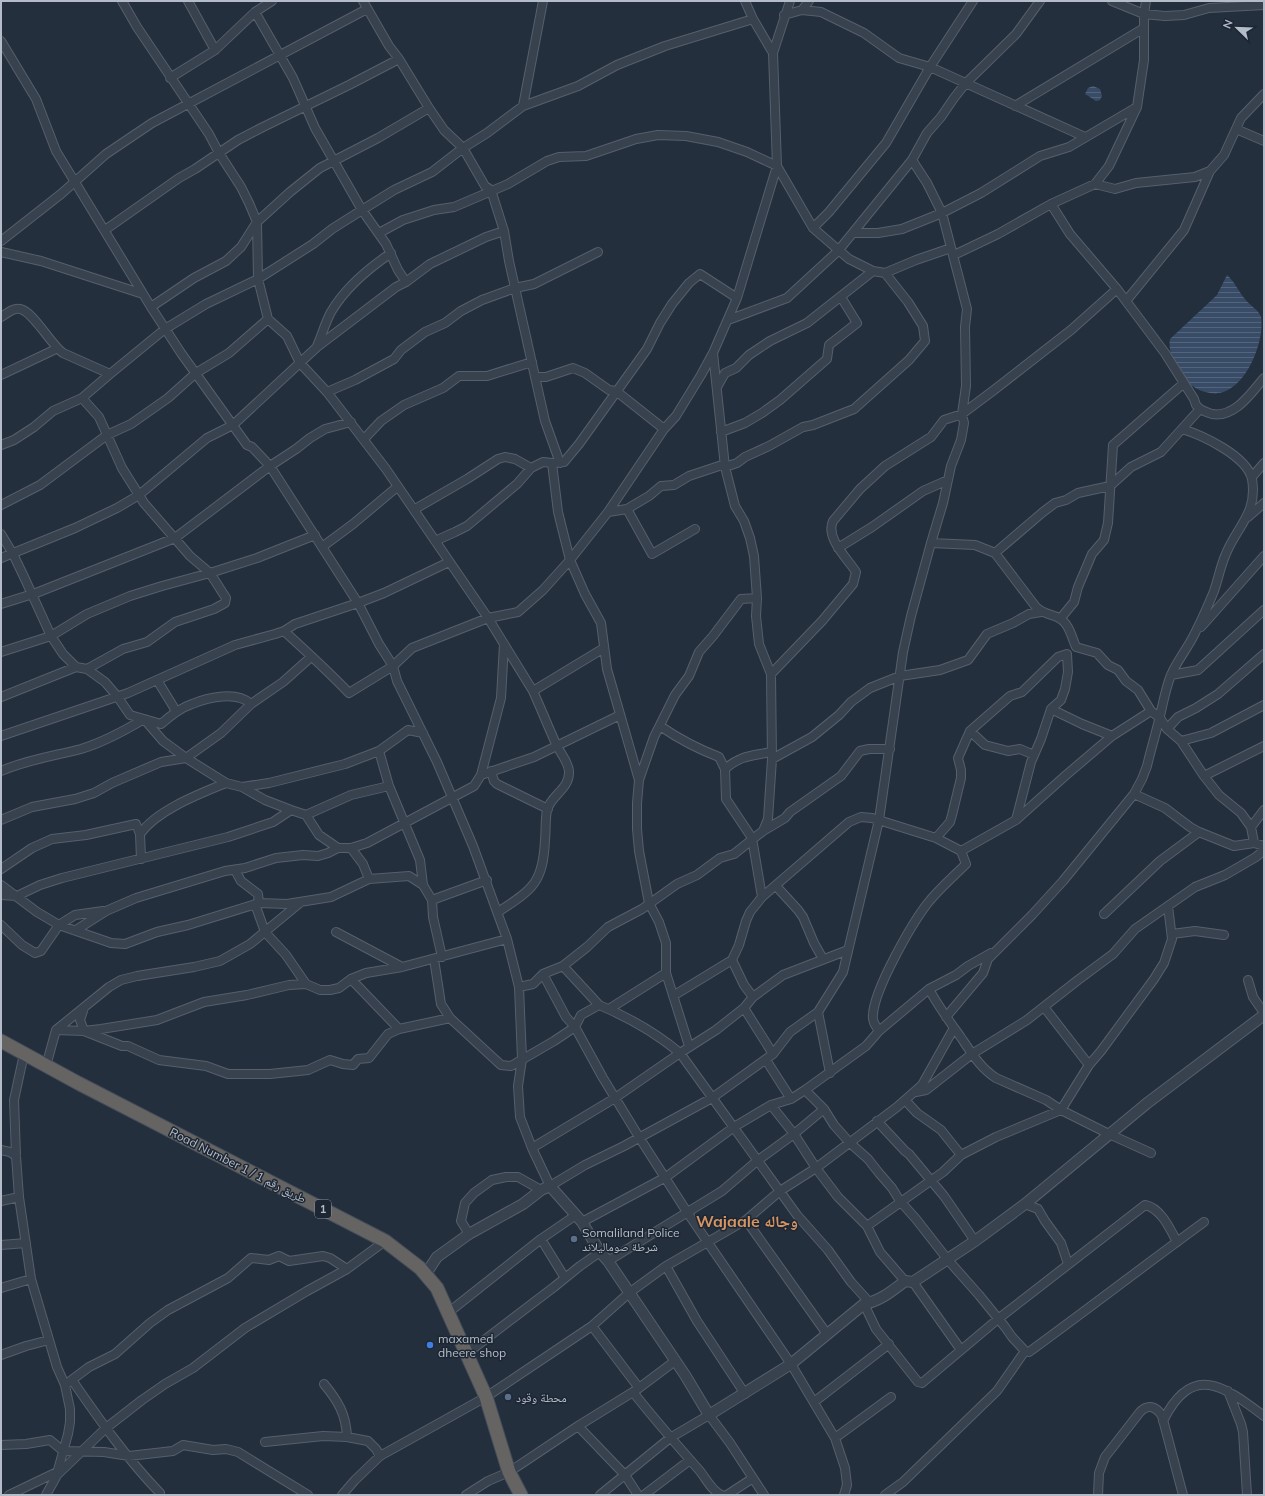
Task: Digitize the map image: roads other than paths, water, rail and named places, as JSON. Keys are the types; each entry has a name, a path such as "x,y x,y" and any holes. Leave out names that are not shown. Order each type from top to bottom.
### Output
{"highway":[{"name":"Road Number 1 / طريق رقم 1","path":"1,1041 46,1066 385,1241 420,1268 437,1288 449,1312 486,1397 509,1472 521,1495"}],"street":[{"path":"122,1 137,28 209,134 219,153 241,187 257,222 258,279 268,319 287,336 300,363 327,392 386,469 488,618 533,691 557,746 566,761 569,772 567,784 548,809 544,860 539,876 533,886 498,912"},
{"path":"188,1 215,50"},
{"path":"170,78 215,50 255,12 272,1"},
{"path":"362,1 389,46 399,59 444,130 463,148 485,186 491,190 504,231 545,421 556,463 558,512 570,560 585,594 601,623 607,669 639,780"},
{"path":"523,106 543,1"},
{"path":"745,1 753,19 773,53"},
{"path":"284,631 311,657 328,670 348,693 392,666 412,648 488,618 518,612 543,590 570,560 608,512 664,429 676,416 713,353 728,320 777,166 773,53 784,15 790,1"},
{"path":"802,10 809,1"},
{"path":"813,228 829,212 886,143 930,67 973,1"},
{"path":"728,320 787,298 838,251 912,160 927,133 965,84 1016,34 1040,1"},
{"path":"1112,1 1144,14 1184,15 1210,5 1264,6"},
{"path":"379,234 403,220 434,210 454,206 508,184 547,161 559,157 586,156 636,139 658,135 686,136 718,142 747,152 777,166 813,228 849,259 873,271 885,273 916,260 953,251 998,234 1051,204 1095,184 1109,166 1137,107 1144,60 1144,14 1146,1"},
{"path":"1,241 106,154 152,123 367,9"},
{"path":"784,15 802,10 821,12 864,33 899,58 930,67 1085,137"},
{"path":"255,12 293,78 315,128 362,210 391,253 398,270 406,282"},
{"path":"1,445 14,440 34,427 53,411 82,398 165,329 206,304 258,279 313,244 332,229 394,190 432,172 463,148 487,133 523,106 578,86 617,65 665,46 753,19"},
{"path":"1015,106 1144,28"},
{"path":"1,41 36,99 56,151 151,308 247,445 252,447 270,466 358,603 392,666 397,680 453,798 487,880 507,939 519,987 522,1059 518,1086 518,1107 520,1117 546,1188"},
{"path":"105,230 179,178 261,128 399,59"},
{"path":"1126,301 1184,230 1210,171 1224,155 1241,118 1264,94"},
{"path":"854,233 884,232 902,229 942,213 981,193 1040,156 1069,147 1137,107"},
{"path":"151,308 194,278 226,261 241,247 257,222 295,187 320,168 378,138 429,108"},
{"path":"1236,129 1264,141"},
{"path":"425,1275 437,1257 469,1234 523,1204 546,1188 585,1165 712,1098 766,1060 773,1054 790,1032 818,1012 844,972 879,820 900,676 911,616 964,423 962,414 966,386 965,327 967,309 942,213 927,183 912,160"},
{"path":"1095,184 1115,189 1136,183 1195,176 1210,171"},
{"path":"1051,204 1070,234 1117,289 1165,353 1194,399 1196,405 1200,409 1211,414 1226,413 1235,409 1264,378"},
{"path":"1,558 75,528 116,508 138,495 207,438 233,426 317,347 396,287 406,282 430,264 486,237 504,231"},
{"path":"1,252 41,261 143,294"},
{"path":"327,392 355,380 394,359 401,350 425,332 444,323 461,311 482,300 516,288 534,284 598,252"},
{"path":"317,347 332,311 344,294 373,266 391,253"},
{"path":"717,387 725,373 736,368 749,355 770,341 807,323 873,271"},
{"path":"608,512 627,509 650,496 661,486 674,485 689,476 737,463 745,457 769,446 803,427 813,425 854,409 908,360 925,341 923,326 908,302 885,273"},
{"path":"435,541 466,526 516,484 532,468 543,462 564,462 579,444 647,349 660,323 672,304 689,283 700,274 736,298"},
{"path":"771,674 822,621 855,581 856,572 838,548 830,531 830,526 860,489 885,466 931,437 944,420 962,414 994,390 1071,330 1117,289"},
{"path":"721,432 745,423 762,413 780,400 827,359 829,346 857,322 841,297"},
{"path":"1,317 12,310 20,308 26,312 44,331 56,349 110,374"},
{"path":"1,505 40,485 107,435 131,424 168,398 196,373 229,353 268,319"},
{"path":"1,375 56,349"},
{"path":"713,353 725,466 735,506 744,521 750,538 755,567 757,598 756,616 759,644 771,674 772,756 768,819 763,831"},
{"path":"364,440 381,422 404,405 443,388 459,376 487,376 532,362"},
{"path":"536,377 546,377 573,368 585,373 598,384 609,390 616,391 664,429"},
{"path":"1060,619 1074,602 1078,587 1092,554 1104,540 1108,524 1113,445 1184,384"},
{"path":"82,398 99,417 122,468 138,495 190,556 210,573 226,598 225,604 175,622 147,642 123,649 87,669"},
{"path":"995,553 1055,503 1066,500 1078,493 1110,486 1131,467 1161,452 1200,409"},
{"path":"1,604 31,594 175,538 270,466 310,438 325,429 351,422"},
{"path":"1182,429 1201,436 1238,458 1248,469 1252,477 1254,498 1248,517"},
{"path":"414,509 467,479 498,459 505,457 515,459 532,468"},
{"path":"1252,477 1264,463"},
{"path":"838,548 872,527 923,491 948,480"},
{"path":"322,547 353,524 397,487"},
{"path":"946,1017 983,973 988,959 1063,881 1134,794 1147,766 1171,675 1194,636 1214,591 1224,557 1236,533 1248,517 1264,503"},
{"path":"627,509 652,554 695,529"},
{"path":"1,534 13,554 51,636 63,654 76,667"},
{"path":"1,652 51,636 87,614 130,596 257,558 314,535"},
{"path":"931,543 975,545 995,553 1041,612"},
{"path":"1194,636 1264,556"},
{"path":"1,736 143,687 235,645 284,631 295,624 384,593 449,562"},
{"path":"690,1046 666,973 666,943 660,922 649,903 639,851 637,803 639,780 654,737 665,713 675,695 689,676 699,652 741,599 757,598"},
{"path":"1171,675 1198,670 1264,610"},
{"path":"725,769 740,759 772,756 812,738 839,716 850,702 870,688 900,676 940,670 968,660 987,634 1013,623 1029,614 1041,612 1060,619 1068,627 1076,647"},
{"path":"76,930 106,911 136,898 225,871 235,870 276,858 303,855 318,856 328,854 338,848 351,848 367,843 474,786 480,775 501,698 504,644"},
{"path":"1068,658 1076,647"},
{"path":"1076,647 1097,653 1108,665 1118,670 1126,681 1138,690 1150,711 1160,718 1167,729 1182,741 1204,776 1219,795 1241,813 1251,827 1254,843"},
{"path":"533,691 604,648"},
{"path":"936,838 950,822 961,778 958,758 970,731 1010,696 1022,692 1058,657 1068,654 1068,672 1061,700 1051,709 1034,755 1016,820"},
{"path":"1167,729 1178,717 1218,694 1264,654"},
{"path":"1,820 32,807 75,799 94,793 117,781 161,762 186,758 221,733 251,704 283,682 311,657"},
{"path":"1,696 76,667 87,669 105,682 118,696 130,715 160,724 176,712 192,704 208,699 230,696 246,699 251,704"},
{"path":"157,680 174,706 176,712"},
{"path":"1182,741 1211,733 1264,705"},
{"path":"1051,709 1112,736"},
{"path":"961,851 1016,820 1112,736 1150,711"},
{"path":"480,775 534,757 620,715"},
{"path":"144,719 163,741 186,758 226,783 242,787 265,800 306,815 318,835 338,848"},
{"path":"1,771 114,737 144,719"},
{"path":"660,726 690,745 719,757 725,769 726,799 752,838 762,897"},
{"path":"242,787 269,783 345,764 378,751 408,730 423,733"},
{"path":"970,731 985,745 1008,751 1020,749 1034,755"},
{"path":"1204,776 1264,746"},
{"path":"519,987 533,984 543,974 563,966 587,947 608,927 635,913 677,884 697,875 720,858 734,854 745,846 752,838 785,818 790,812 841,776 860,752 869,749 890,750"},
{"path":"378,751 389,786 420,860 423,885 432,900 441,1004 450,1018 501,1065 511,1066 554,1042 574,1027 581,1015 600,1005"},
{"path":"491,771 494,781 497,784 548,809"},
{"path":"140,834 154,819 190,798 226,783"},
{"path":"306,815 351,795 389,786"},
{"path":"1134,794 1165,808 1199,832 1234,846 1254,843 1264,846"},
{"path":"1,895 17,896 40,885 62,878 228,837 273,822 291,810"},
{"path":"1251,827 1264,810"},
{"path":"673,996 732,960 740,945 746,921 750,912 762,897 849,822 860,817 879,820 936,838 961,851 966,864 940,888 926,905 907,936 881,986 873,1014 874,1025 879,1031"},
{"path":"1,869 32,848 52,839 86,835 136,824 140,834 141,859"},
{"path":"1104,914 1160,861 1199,832"},
{"path":"351,848 362,864 369,879"},
{"path":"913,1093 926,1090 972,1054 1009,1032 1044,1007 1113,954 1134,929 1196,887 1235,870 1256,857 1264,850"},
{"path":"235,870 241,881 258,894 257,904 265,932 286,955 306,984"},
{"path":"1,885 37,912 59,925 110,943 125,944 157,932 188,925 257,904 287,904 331,896 369,879 409,876 423,885"},
{"path":"432,900 487,880"},
{"path":"776,886 803,917 814,943 824,959"},
{"path":"46,1066 56,1030 109,987 121,980 137,976 194,967 220,961 250,944 303,901"},
{"path":"867,1226 900,1201 943,1172 961,1155 996,1138 1062,1110 1089,1065 1159,972 1171,946 1172,934 1168,906"},
{"path":"1,925 22,945 35,953 41,951 59,925 76,915 106,911"},
{"path":"336,932 402,967"},
{"path":"1172,934 1195,932 1224,934"},
{"path":"56,1030 84,1031 157,1020 204,1002 248,995 288,984 306,984 320,990 330,990 339,988 351,979 366,974 402,967 507,939"},
{"path":"449,1312 541,1239 666,1177 734,1127 771,1105 791,1099 805,1090 866,1046 879,1031 929,990 1001,947"},
{"path":"532,1148 615,1098 680,1052 716,1030 744,1008 753,997 783,975 848,950"},
{"path":"732,960 744,985 753,997"},
{"path":"563,966 600,1005 665,1041 680,1052 797,1215 828,1250 867,1304 876,1329 918,1382 922,1383 998,1319 1145,1205 1152,1206 1166,1222 1178,1242"},
{"path":"609,1009 666,973"},
{"path":"543,974 566,1018 574,1027 639,1137 687,1212 791,1364 835,1438 845,1468 847,1485 844,1495"},
{"path":"351,979 399,1029"},
{"path":"600,1495 670,1438 745,1394 791,1364 827,1334 867,1304 889,1294 948,1260 1025,1204 1146,1104 1264,1014 1253,997 1248,980"},
{"path":"929,990 972,1054 983,1069 992,1076 1046,1100 1062,1110 1109,1134 1151,1153"},
{"path":"1044,1007 1089,1065"},
{"path":"84,1008 80,1020 84,1031 122,1046 128,1046 159,1060 206,1066 228,1074 270,1074 308,1070 330,1060 353,1065 358,1059 369,1058 388,1034 399,1029 450,1018"},
{"path":"744,1008 773,1054"},
{"path":"818,1012 830,1073"},
{"path":"342,1495 380,1456 486,1397 592,1326 630,1293 666,1266 746,1220 780,1191 816,1168 850,1143 922,1085 954,1028"},
{"path":"24,1054 14,1100 19,1198 31,1279 57,1367 68,1383 129,1456 139,1471 160,1493 159,1495"},
{"path":"766,1060 791,1099"},
{"path":"805,1090 824,1109 834,1125 850,1143 868,1158 892,1188 900,1201 916,1218 948,1260 1025,1351"},
{"path":"905,1100 917,1113 941,1130 961,1155"},
{"path":"771,1105 794,1134 816,1168 838,1197 867,1226 880,1252 909,1282 961,1350"},
{"path":"608,1261 722,1191 824,1109"},
{"path":"877,1121 904,1152 909,1154 944,1196 974,1241"},
{"path":"1,1150 10,1152 16,1156"},
{"path":"469,1234 461,1221 465,1203 474,1193 492,1180 506,1177 518,1177 546,1188 579,1219 764,1495"},
{"path":"1,1200 19,1198"},
{"path":"1025,1204 1038,1209 1061,1243 1068,1264"},
{"path":"746,1220 827,1334"},
{"path":"1025,1351 1029,1352 1054,1334 1204,1222"},
{"path":"541,1239 565,1278"},
{"path":"9,1495 56,1474 83,1451 106,1428 142,1400 165,1384 193,1368 245,1328 306,1291 347,1269 385,1241"},
{"path":"1,1245 26,1243"},
{"path":"466,1354 600,1252"},
{"path":"68,1383 89,1367 114,1354 150,1323 168,1310 228,1278 251,1258 269,1260 279,1256 289,1261 324,1256 330,1258 347,1269"},
{"path":"666,1266 697,1321 745,1394"},
{"path":"1,1288 31,1279"},
{"path":"592,1326 670,1438 713,1488 722,1495"},
{"path":"1,1355 49,1340"},
{"path":"814,1402 888,1344"},
{"path":"885,1495 903,1482 997,1391 1025,1351"},
{"path":"466,1495 509,1472 578,1426 636,1390 675,1361"},
{"path":"46,1495 56,1474 64,1451 70,1422 68,1383"},
{"path":"1163,1421 1176,1399 1193,1387 1204,1383 1228,1390 1264,1416"},
{"path":"324,1384 337,1399 346,1427 347,1437"},
{"path":"1228,1390 1243,1432 1247,1495"},
{"path":"835,1438 891,1397"},
{"path":"1098,1495 1099,1473 1105,1457 1140,1412 1147,1407 1153,1407 1160,1414 1163,1421 1183,1495"},
{"path":"578,1426 625,1475 638,1495"},
{"path":"265,1442 323,1436 347,1437 368,1441 376,1449 380,1456"},
{"path":"1,1445 26,1444 50,1440 64,1451 104,1452 129,1456 173,1450 183,1445 213,1450 226,1450 238,1452 308,1495"},
{"path":"644,1495 690,1460"},
{"path":"727,1495 753,1478"}],"water":[{"path":"1093,86 1100,89 1102,96 1100,100 1096,101 1085,94 1088,88"},
{"path":"1227,275 1247,301 1260,314 1261,328 1260,340 1256,352 1244,376 1235,385 1226,391 1216,393 1218,394 1200,390 1184,378 1179,372 1173,358 1170,339 1217,295"}],"place":[{"name":"Somaliland Police شرطة صوماليلاند","path":"574,1239"},
{"name":"maxamed dheere shop","path":"430,1345"},
{"name":"محطة وقود","path":"508,1397"}],"district":[{"name":"Wajaale وجاله","path":"747,1221"}]}
